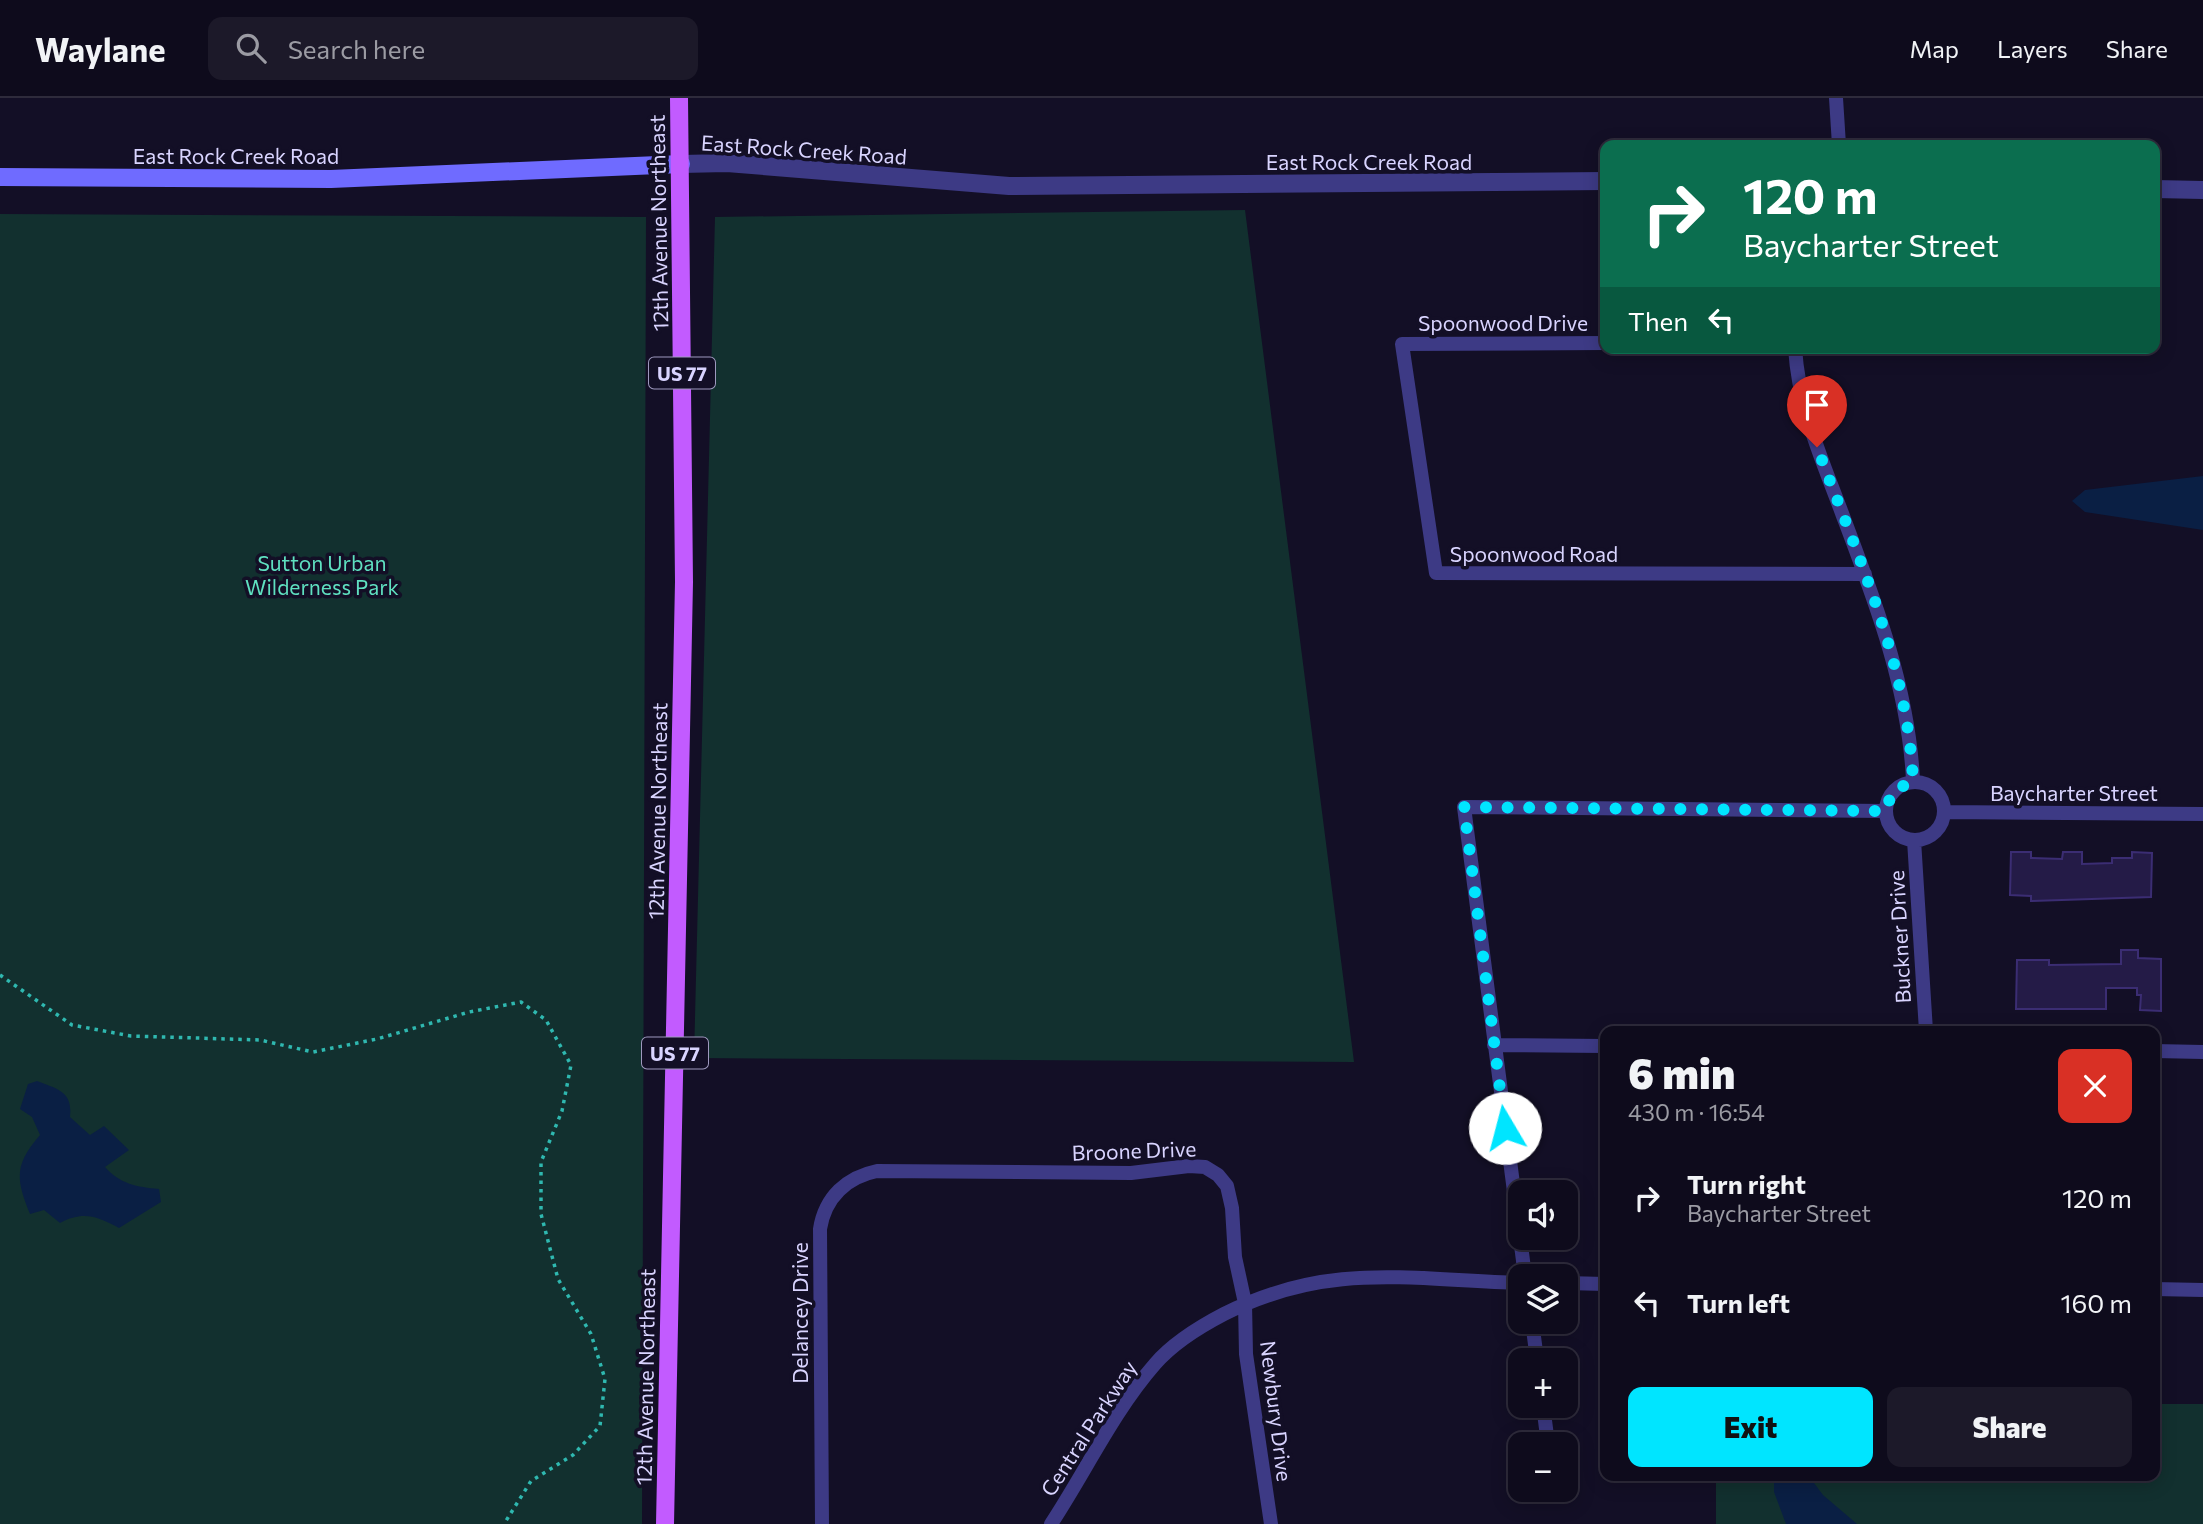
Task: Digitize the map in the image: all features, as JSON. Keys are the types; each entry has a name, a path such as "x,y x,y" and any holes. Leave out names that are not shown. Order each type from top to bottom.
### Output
{"main road":[{"name":"12th Avenue Northeast","path":"665,1524 684,582 679,98"},
{"name":"East Rock Creek Road","path":"0,177 331,179 681,164"}],"street":[{"path":"1836,98 1839,140"},
{"name":"East Rock Creek Road","path":"681,164 727,163 1009,186 1600,181"},
{"path":"2160,188 2203,190"},
{"name":"Spoonwood Drive","path":"1402,344 1600,343"},
{"name":"Spoonwood Road","path":"1402,344 1436,573 1865,574"},
{"path":"1796,354 1800,398 1865,574 1908,722 1913,781"},
{"path":"1913,781 1933,787 1942,799 1944,812 1935,832 1914,840 1893,831 1885,811 1893,791 1913,781"},
{"path":"1523,1264 1464,807 1885,811"},
{"name":"Baycharter Street","path":"1944,812 2203,814"},
{"name":"Buckner Drive","path":"1914,840 1926,1026"},
{"path":"1494,1045 1600,1046"},
{"path":"2160,1051 2203,1052"},
{"name":"Broone Drive","path":"916,1174 1130,1173 1189,1166 1205,1167 1219,1175 1227,1186 1232,1208 1235,1257 1245,1304"},
{"name":"Delancey Drive","path":"822,1524 822,1218 839,1189 857,1176 877,1171 916,1174"},
{"name":"Central Parkway","path":"1051,1524 1116,1417 1158,1360 1194,1331 1245,1304 1277,1291 1335,1278 1381,1277 1508,1282"},
{"path":"1578,1283 1600,1284"},
{"path":"2160,1289 2203,1290"},
{"name":"Newbury Drive","path":"1245,1304 1246,1354 1271,1524"}],"path":[{"path":"0,975 72,1025 131,1036 260,1040 313,1052 377,1039 469,1012 521,1002 546,1020 571,1065 562,1111 541,1161 541,1214 558,1279 591,1334 605,1379 600,1426 573,1455 531,1481 505,1524"}],"green space":[{"path":"1245,210 1354,1062 694,1058 715,217"},
{"name":"Sutton Urban Wilderness Park","path":"0,214 646,217 642,1524 0,1524"},
{"path":"2160,1404 2203,1404 2203,1524 1716,1524 1716,1481 2160,1481"}],"water":[{"path":"2203,476 2203,530 2085,512 2072,501 2085,490"},
{"path":"37,1081 66,1096 70,1117 90,1135 104,1126 129,1150 105,1167 129,1184 159,1189 161,1202 119,1228 90,1216 76,1217 60,1223 44,1210 30,1214 22,1191 20,1172 26,1155 40,1135 32,1117 20,1109 28,1084"},
{"path":"1774,1481 1812,1481 1823,1495 1857,1524 1786,1524 1774,1492"}],"building":[{"path":"2011,852 2031,852 2031,858 2062,859 2063,852 2082,852 2082,864 2112,863 2112,858 2132,858 2132,852 2152,853 2151,897 2031,901 2031,896 2010,895"},
{"path":"2121,950 2138,950 2138,958 2161,959 2161,1011 2140,1010 2141,995 2137,995 2137,988 2106,988 2106,1009 2016,1009 2017,960 2049,960 2049,965 2121,964"}],"route":[{"path":"1505,1128 1464,807 1885,811 1887,800 1893,791 1913,781 1908,722 1895,669 1865,574 1817,447"}]}
